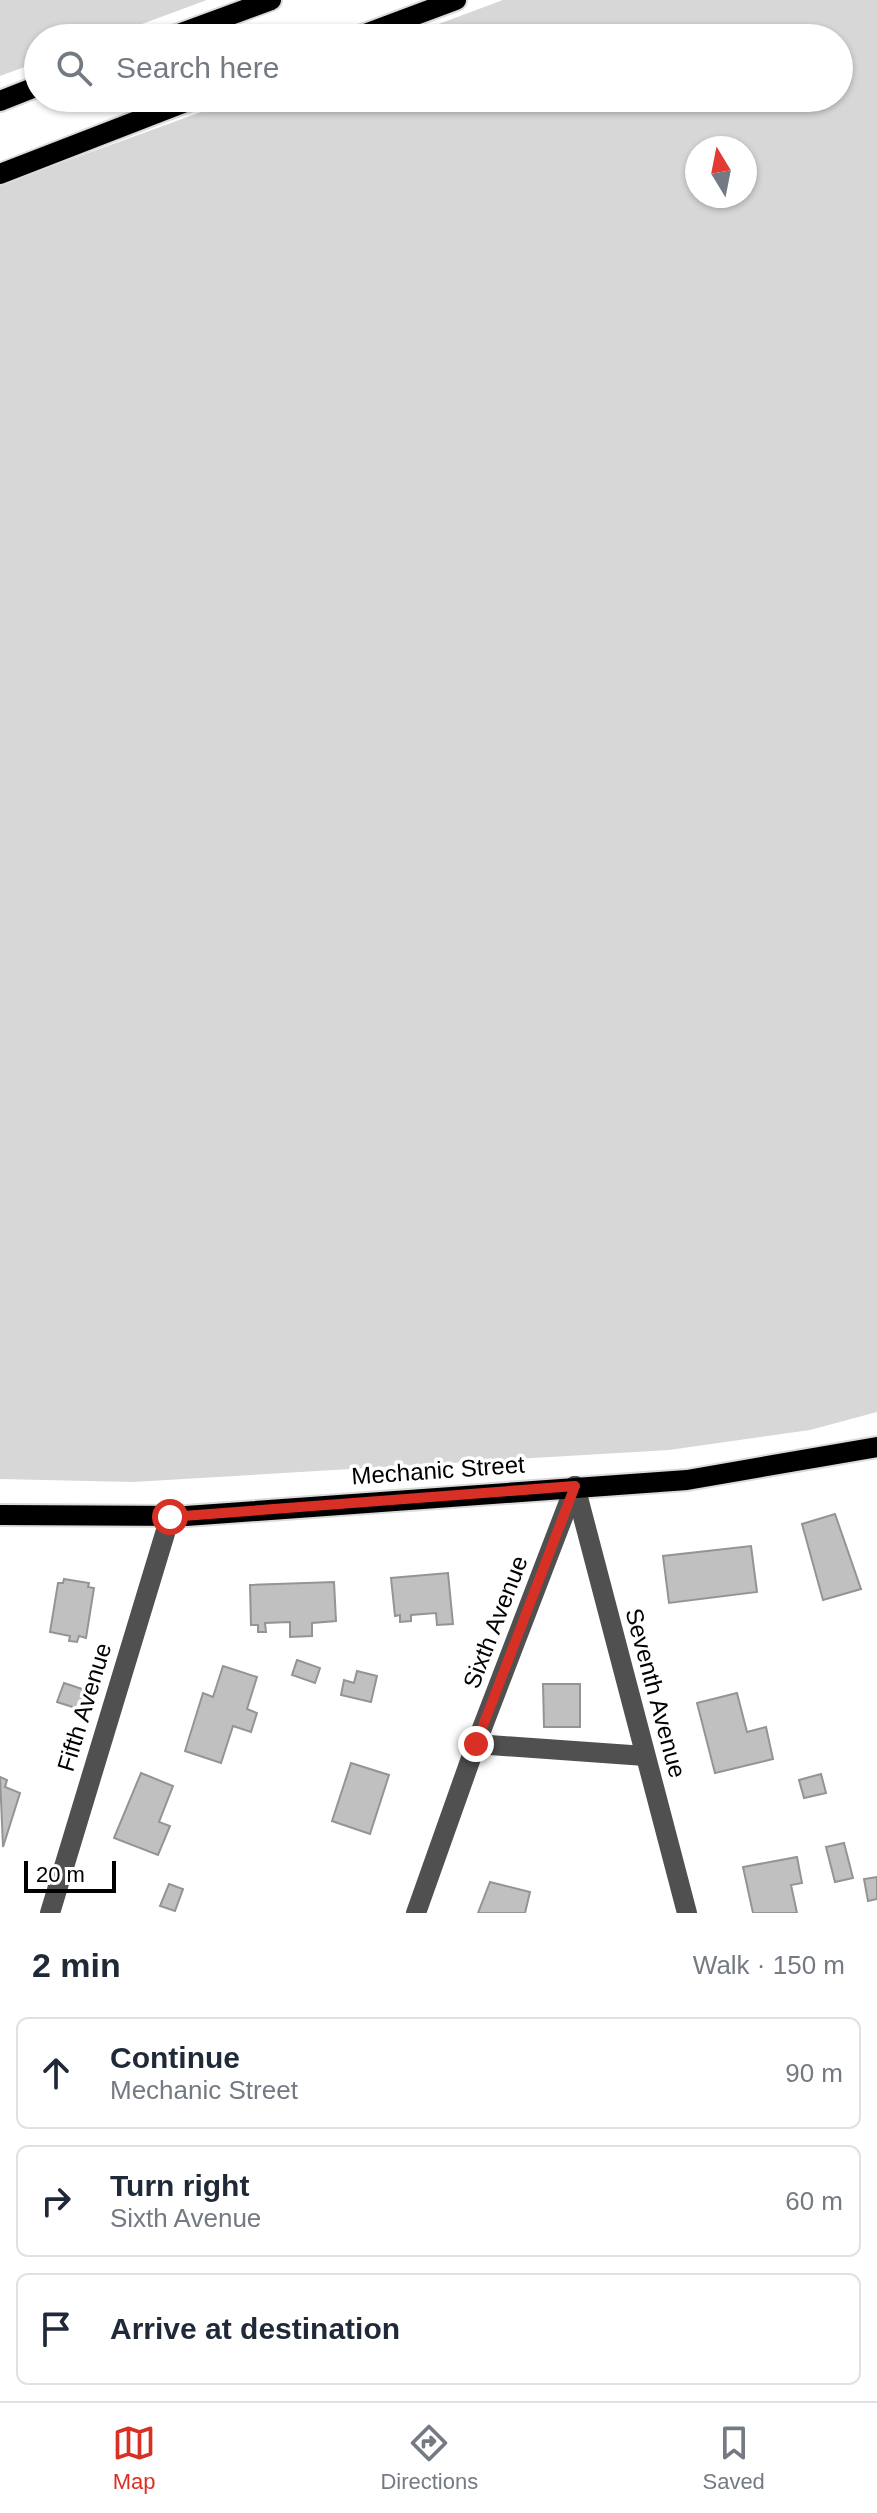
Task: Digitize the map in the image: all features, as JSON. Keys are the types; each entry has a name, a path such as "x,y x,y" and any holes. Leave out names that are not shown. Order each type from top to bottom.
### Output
{"main road":[{"path":"206,24 271,0"},
{"path":"392,24 456,0"},
{"path":"0,101 24,92"},
{"path":"0,174 160,112"},
{"name":"Mechanic Street","path":"0,1515 170,1517 687,1480 877,1447"}],"street":[{"name":"Sixth Avenue","path":"416,1913 476,1744 575,1486"},
{"name":"Seventh Avenue","path":"575,1486 687,1913"},
{"name":"Fifth Avenue","path":"50,1913 170,1517"},
{"path":"476,1744 645,1756"}],"shaded area":[{"path":"0,0 207,0 142,24 24,24 24,67 0,76"},
{"path":"503,0 877,0 877,1412 810,1430 669,1450 133,1482 0,1479 0,185 201,112 853,112 853,24 439,24"}],"building":[{"path":"835,1514 861,1589 823,1600 802,1524"},
{"path":"751,1546 757,1592 669,1603 663,1556"},
{"path":"448,1573 453,1624 437,1625 436,1613 411,1615 411,1621 400,1622 400,1615 395,1616 391,1578"},
{"path":"64,1579 89,1583 88,1587 94,1588 86,1638 79,1636 77,1642 69,1641 70,1636 50,1632 58,1583 63,1583"},
{"path":"334,1582 336,1621 312,1623 312,1636 290,1637 290,1622 265,1623 266,1632 258,1632 258,1625 251,1625 250,1585"},
{"path":"297,1660 320,1668 315,1683 292,1675"},
{"path":"223,1666 257,1677 247,1709 257,1713 251,1732 233,1726 221,1763 185,1751 203,1693 213,1697"},
{"path":"357,1671 377,1676 371,1702 341,1695 344,1680 354,1683"},
{"path":"64,1683 85,1690 79,1709 57,1702"},
{"path":"543,1684 580,1684 580,1727 544,1727"},
{"path":"737,1693 747,1732 766,1727 773,1759 715,1773 697,1703"},
{"path":"351,1763 389,1775 370,1834 332,1821"},
{"path":"141,1773 173,1786 159,1822 170,1826 158,1855 114,1838"},
{"path":"821,1774 826,1793 804,1798 799,1780"},
{"path":"0,1777 7,1780 5,1787 20,1793 3,1847"},
{"path":"844,1843 853,1878 835,1882 826,1847"},
{"path":"797,1857 802,1883 791,1885 797,1913 753,1913 743,1867"},
{"path":"877,1877 877,1899 868,1901 864,1879"},
{"path":"490,1882 530,1892 525,1913 478,1913"},
{"path":"169,1884 183,1889 175,1911 160,1906"}],"route":[{"path":"170,1517 575,1486 476,1744"}]}
